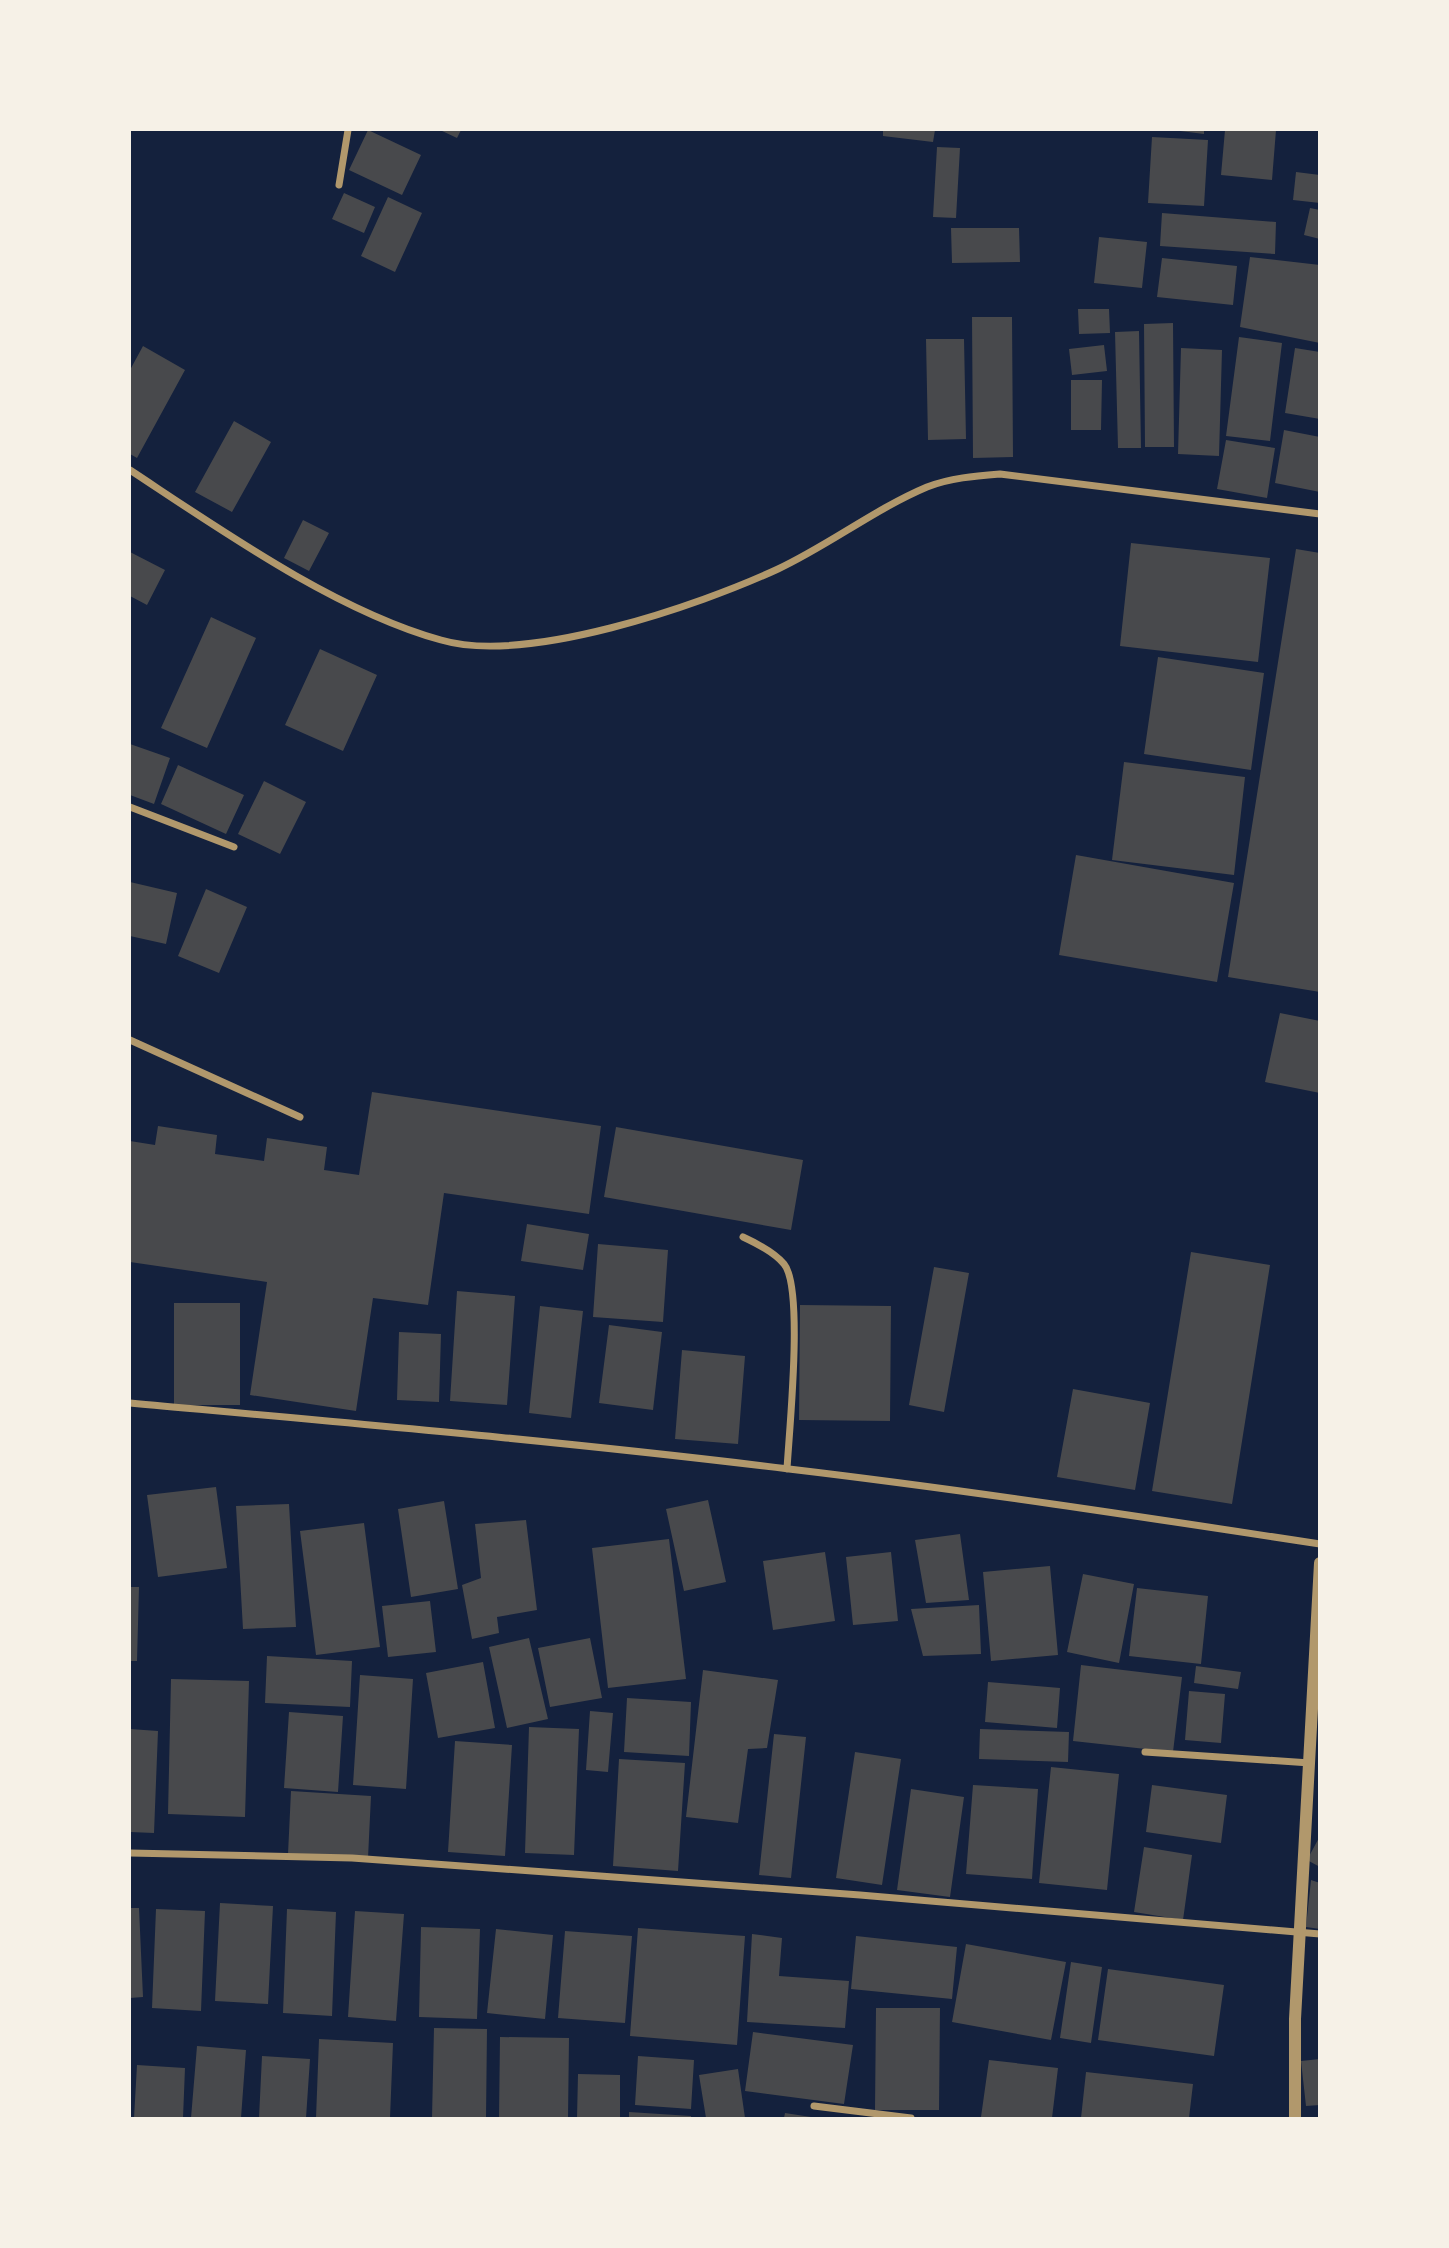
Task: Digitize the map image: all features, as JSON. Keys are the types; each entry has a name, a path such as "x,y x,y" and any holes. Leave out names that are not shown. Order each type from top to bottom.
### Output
{"street":[{"path":"339,184 348,130"},
{"path":"130,470 286,568 374,615 442,641 487,647 559,640 712,597 780,568 927,488 960,477 1000,474 1320,514"},
{"path":"130,807 234,846"},
{"path":"130,1040 300,1116"},
{"path":"743,1237 784,1264 790,1281 794,1335 787,1469"},
{"path":"130,1403 414,1429 787,1469 1069,1506 1320,1544"},
{"path":"1295,2119 1295,2019 1320,1563"},
{"path":"1145,1752 1311,1763"},
{"path":"130,1853 352,1858 860,1895 1320,1934"},
{"path":"814,2106 911,2119"}],"building":[{"path":"368,130 421,155 402,195 349,170"},
{"path":"440,130 461,130 457,138"},
{"path":"883,130 935,130 933,142 883,136"},
{"path":"1172,130 1204,130 1204,134"},
{"path":"1225,130 1276,130 1272,180 1221,175"},
{"path":"1152,137 1208,140 1204,206 1148,203"},
{"path":"937,147 960,148 956,218 933,217"},
{"path":"1296,172 1320,175 1320,203 1293,200"},
{"path":"344,193 375,207 364,233 332,219"},
{"path":"388,197 422,213 395,272 361,256"},
{"path":"1310,208 1320,210 1320,239 1304,235"},
{"path":"1162,213 1276,222 1275,254 1160,246"},
{"path":"951,228 1019,228 1020,262 952,263"},
{"path":"1099,237 1147,242 1142,288 1094,283"},
{"path":"1250,257 1320,265 1320,343 1240,327"},
{"path":"1162,258 1237,266 1233,305 1157,297"},
{"path":"1078,309 1109,309 1110,333 1079,334"},
{"path":"972,317 1012,317 1013,457 973,458"},
{"path":"1173,323 1174,447 1145,447 1144,324"},
{"path":"1139,331 1141,448 1118,448 1115,332"},
{"path":"1239,337 1282,343 1270,441 1226,436"},
{"path":"926,339 964,339 966,439 928,440"},
{"path":"1104,345 1107,371 1072,375 1069,349"},
{"path":"143,346 185,370 137,458 130,454 130,370"},
{"path":"1181,348 1222,350 1219,456 1178,454"},
{"path":"1295,348 1320,352 1320,419 1285,413"},
{"path":"1071,380 1102,380 1101,430 1071,430"},
{"path":"234,421 271,442 232,512 195,492"},
{"path":"1284,430 1320,437 1320,492 1275,483"},
{"path":"1226,440 1275,448 1267,498 1217,489"},
{"path":"303,520 329,533 309,571 284,558"},
{"path":"1131,543 1270,558 1258,662 1120,646"},
{"path":"1296,549 1320,553 1320,992 1228,977"},
{"path":"130,552 165,570 147,605 130,596"},
{"path":"211,617 256,638 207,748 161,728"},
{"path":"320,649 377,675 343,751 285,725"},
{"path":"1158,657 1264,673 1251,770 1144,754"},
{"path":"130,744 170,758 154,804 130,795"},
{"path":"1124,762 1245,777 1234,875 1112,860"},
{"path":"178,765 244,795 226,834 161,804"},
{"path":"264,781 306,802 280,854 238,834"},
{"path":"1076,855 1234,883 1217,982 1059,955"},
{"path":"130,882 177,893 166,944 130,936"},
{"path":"206,889 247,907 219,973 178,956"},
{"path":"1280,1013 1320,1021 1320,1093 1265,1082"},
{"path":"372,1092 601,1126 589,1214 444,1193 428,1305 373,1298 356,1411 250,1395 267,1282 130,1262 130,1141 155,1145 158,1126 217,1135 215,1154 264,1161 267,1138 327,1147 324,1170 359,1175"},
{"path":"616,1127 803,1160 791,1230 604,1197"},
{"path":"527,1224 589,1234 583,1270 521,1261"},
{"path":"598,1244 668,1250 663,1322 593,1317"},
{"path":"1191,1252 1270,1265 1232,1504 1152,1491"},
{"path":"934,1267 969,1273 944,1412 909,1405"},
{"path":"457,1291 515,1296 507,1405 450,1401"},
{"path":"174,1303 240,1303 240,1405 174,1405"},
{"path":"800,1305 891,1306 890,1421 799,1420"},
{"path":"540,1306 583,1311 571,1418 529,1413"},
{"path":"609,1325 662,1332 653,1410 599,1403"},
{"path":"399,1332 441,1334 439,1402 397,1400"},
{"path":"682,1350 745,1356 738,1444 675,1439"},
{"path":"1073,1389 1150,1403 1135,1490 1057,1477"},
{"path":"216,1487 227,1568 158,1577 147,1495"},
{"path":"708,1500 726,1582 684,1591 666,1509"},
{"path":"444,1501 458,1589 411,1597 398,1509"},
{"path":"289,1504 296,1627 243,1629 236,1506"},
{"path":"526,1520 537,1610 497,1617 499,1633 472,1639 462,1585 481,1578 475,1524"},
{"path":"364,1523 380,1647 316,1655 300,1531"},
{"path":"960,1534 969,1600 926,1603 915,1540"},
{"path":"669,1539 686,1679 608,1688 592,1548"},
{"path":"825,1552 835,1621 773,1630 763,1561"},
{"path":"891,1552 898,1621 853,1625 846,1557"},
{"path":"1050,1566 1058,1655 991,1661 983,1572"},
{"path":"1083,1574 1134,1584 1119,1663 1067,1652"},
{"path":"130,1587 139,1587 137,1661 130,1661"},
{"path":"1137,1588 1208,1596 1201,1664 1129,1656"},
{"path":"430,1601 436,1652 388,1657 382,1606"},
{"path":"979,1605 981,1654 923,1656 911,1609"},
{"path":"529,1638 548,1719 507,1728 489,1647"},
{"path":"590,1638 602,1698 550,1707 538,1648"},
{"path":"267,1656 352,1661 350,1707 265,1703"},
{"path":"483,1662 495,1728 438,1738 426,1673"},
{"path":"1081,1665 1182,1677 1173,1752 1073,1741"},
{"path":"1196,1666 1241,1672 1238,1689 1194,1683"},
{"path":"703,1670 778,1680 767,1748 748,1749 738,1823 686,1817"},
{"path":"360,1675 413,1679 406,1789 353,1785"},
{"path":"171,1679 249,1681 245,1817 168,1814"},
{"path":"988,1682 1060,1688 1057,1728 985,1722"},
{"path":"1189,1691 1225,1694 1221,1743 1185,1740"},
{"path":"627,1698 691,1702 689,1756 624,1752"},
{"path":"590,1711 613,1713 608,1772 586,1770"},
{"path":"289,1712 343,1716 338,1792 284,1788"},
{"path":"529,1727 579,1729 574,1855 525,1853"},
{"path":"130,1729 158,1731 154,1833 130,1832"},
{"path":"980,1729 1069,1732 1068,1762 979,1759"},
{"path":"774,1734 806,1737 791,1878 759,1875"},
{"path":"455,1741 512,1745 505,1856 448,1852"},
{"path":"855,1752 901,1759 882,1885 836,1878"},
{"path":"619,1759 685,1763 678,1871 613,1866"},
{"path":"1051,1767 1119,1774 1107,1890 1039,1883"},
{"path":"973,1785 1038,1789 1032,1879 966,1874"},
{"path":"1152,1785 1227,1795 1221,1843 1146,1832"},
{"path":"911,1789 964,1797 950,1897 897,1890"},
{"path":"291,1791 371,1796 368,1858 288,1854"},
{"path":"1320,1836 1320,1867 1307,1860"},
{"path":"1144,1847 1192,1855 1183,1920 1134,1912"},
{"path":"1311,1880 1320,1883 1320,1929 1306,1927"},
{"path":"220,1903 273,1906 268,2004 215,2001"},
{"path":"130,1908 139,1908 143,1997 130,1998"},
{"path":"156,1909 205,1911 201,2011 152,2008"},
{"path":"287,1909 336,1912 332,2016 283,2013"},
{"path":"355,1911 404,1914 396,2021 348,2017"},
{"path":"421,1927 480,1929 477,2019 419,2017"},
{"path":"638,1928 745,1936 737,2045 630,2036"},
{"path":"496,1929 553,1935 545,2019 487,2013"},
{"path":"565,1931 632,1936 625,2023 558,2018"},
{"path":"752,1934 782,1938 779,1976 849,1981 845,2028 747,2022"},
{"path":"856,1936 957,1947 952,1999 851,1989"},
{"path":"966,1944 1066,1962 1051,2040 952,2022"},
{"path":"1071,1962 1102,1967 1091,2043 1060,2038"},
{"path":"1108,1969 1224,1985 1214,2056 1098,2040"},
{"path":"876,2008 940,2008 939,2110 875,2110"},
{"path":"434,2028 487,2029 486,2118 432,2118"},
{"path":"753,2032 853,2045 844,2104 745,2091"},
{"path":"500,2037 569,2038 568,2118 499,2118"},
{"path":"319,2039 393,2043 390,2118 316,2118"},
{"path":"197,2046 246,2050 241,2118 191,2118"},
{"path":"262,2056 310,2059 306,2118 259,2118"},
{"path":"638,2056 694,2060 691,2109 635,2105"},
{"path":"1320,2059 1320,2105 1306,2106 1301,2061"},
{"path":"989,2060 1058,2068 1052,2118 981,2117"},
{"path":"137,2065 185,2068 183,2118 134,2118"},
{"path":"738,2069 745,2118 706,2118 699,2075"},
{"path":"1086,2072 1193,2084 1189,2118 1081,2118"},
{"path":"578,2074 620,2075 620,2118 577,2118"},
{"path":"629,2112 691,2116 691,2118 629,2118"},
{"path":"785,2113 811,2117 811,2118 784,2118"}]}
